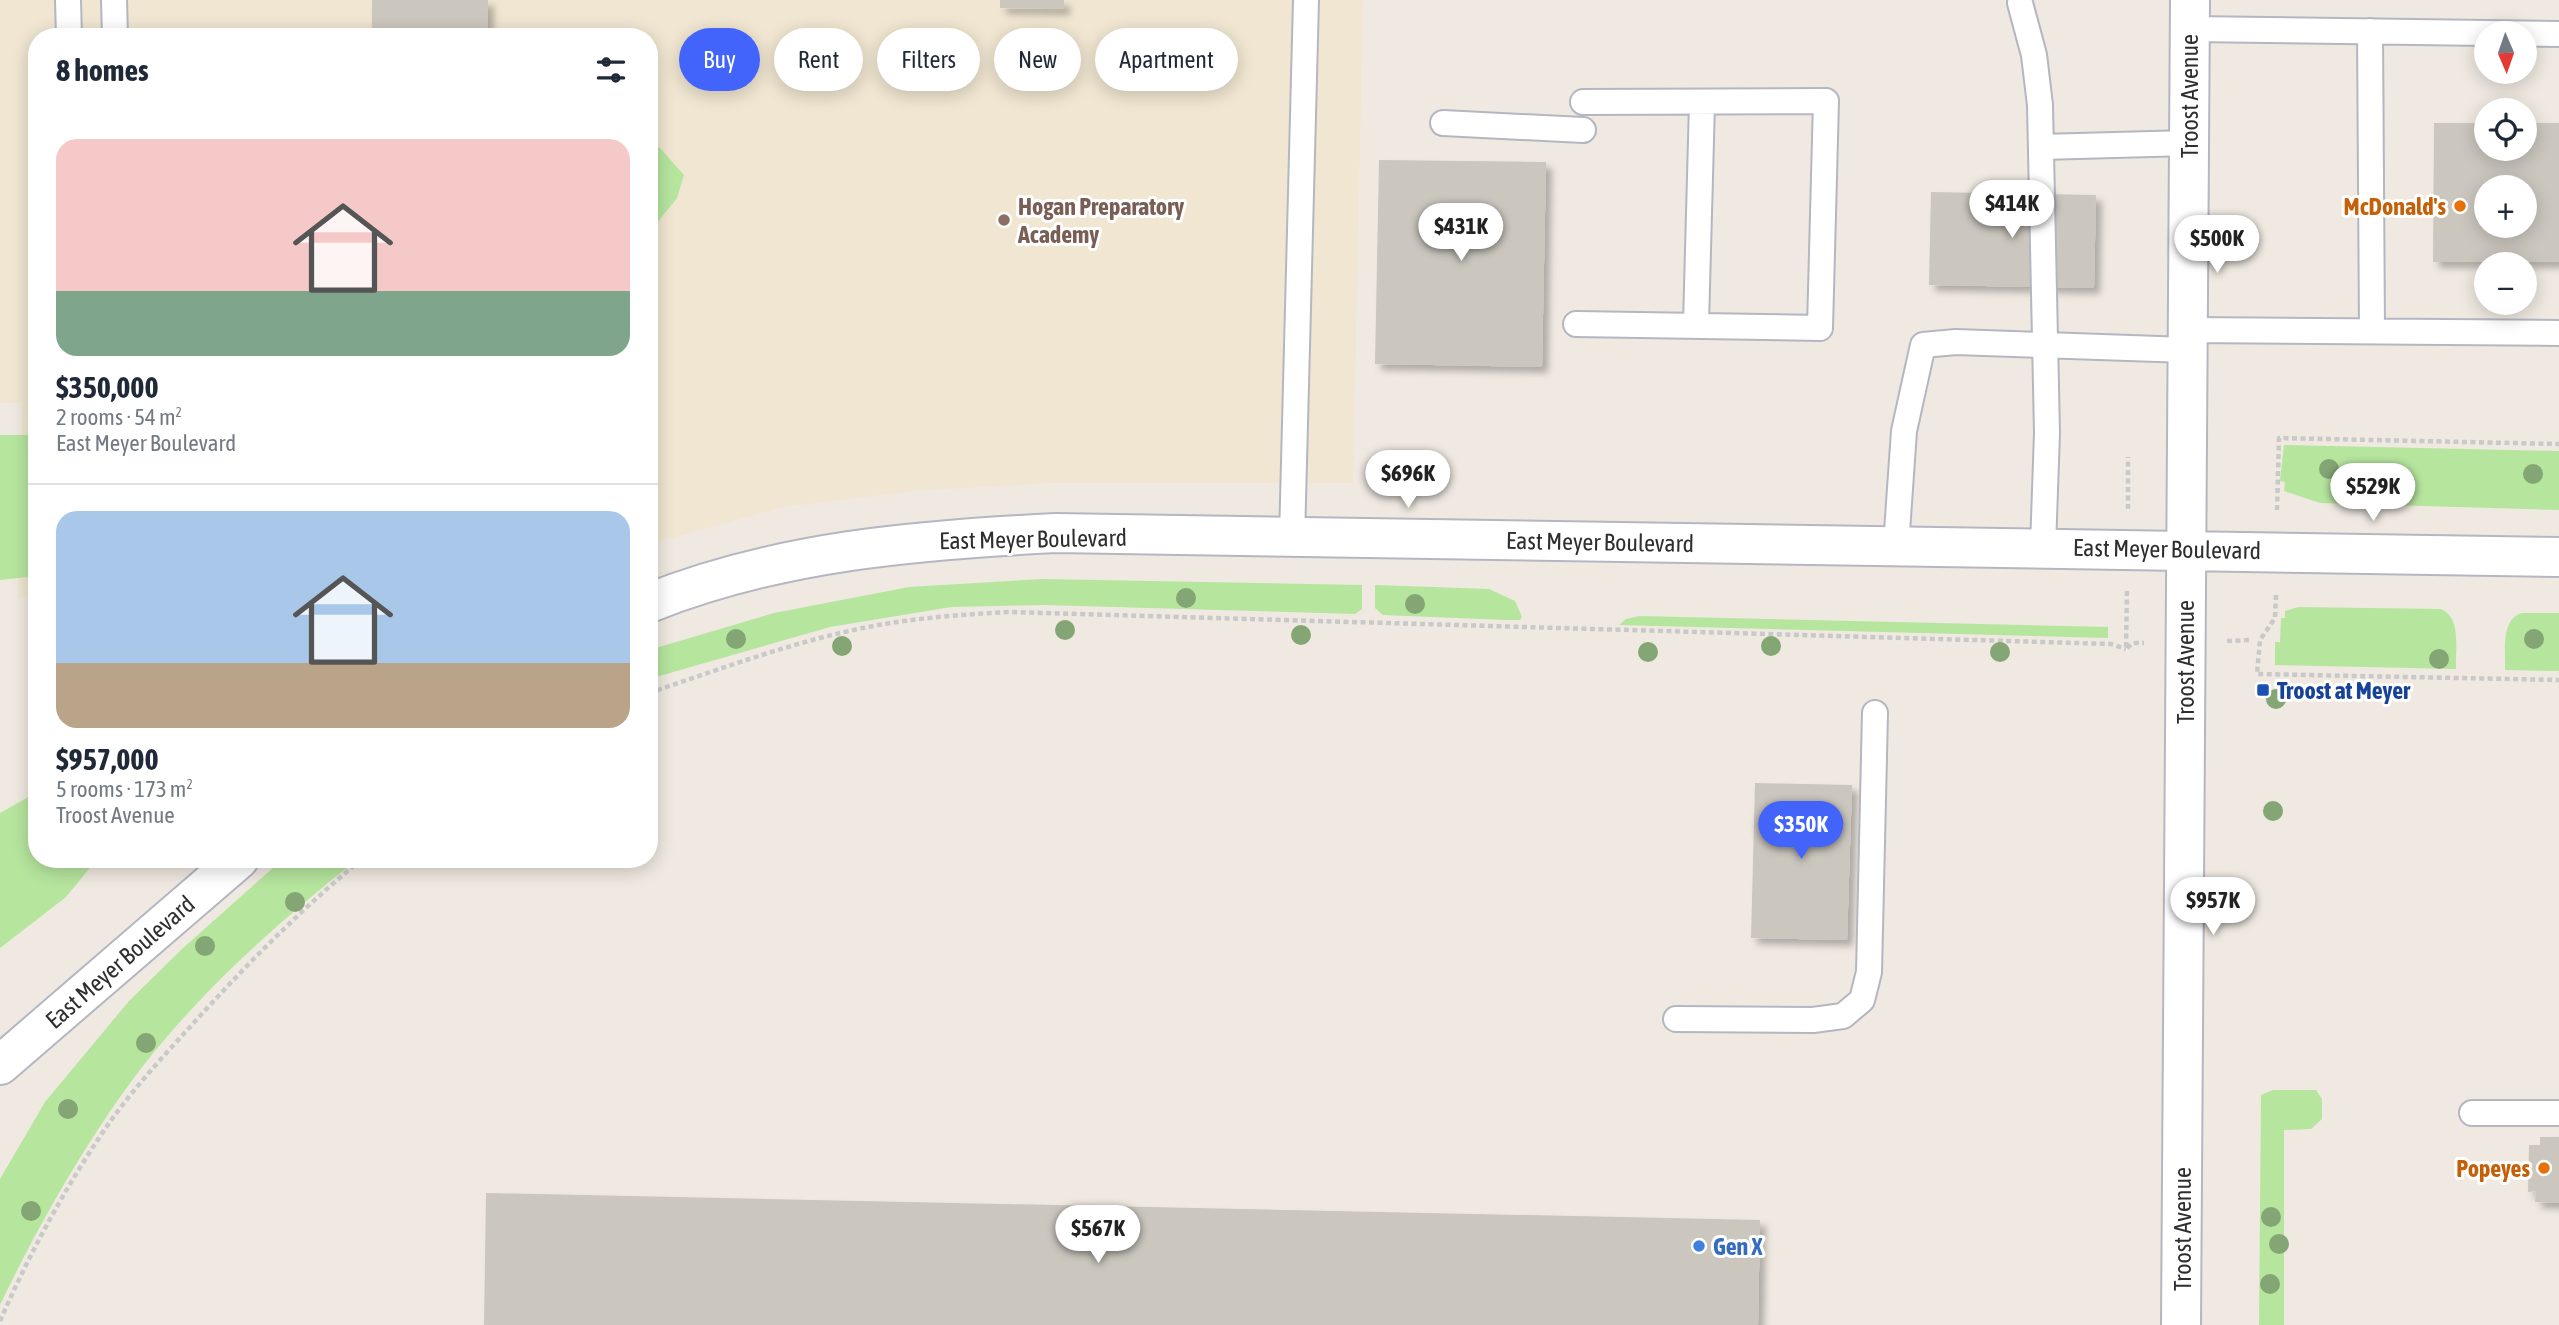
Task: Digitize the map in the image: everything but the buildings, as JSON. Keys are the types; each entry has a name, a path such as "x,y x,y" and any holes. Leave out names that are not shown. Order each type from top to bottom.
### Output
{"main road":[{"name":"Troost Avenue","path":"2181,1325 2190,15"},
{"name":"East Meyer Boulevard","path":"658,599 692,586 815,555 945,539 1056,533 1292,539 2185,549 2559,557"},
{"name":"East Meyer Boulevard","path":"0,1065 229,868"}],"lane":[{"path":"68,0 69,28"},
{"path":"114,0 115,28"},
{"path":"1292,539 1306,0"},
{"path":"2020,3 2034,55 2041,147 2047,433 2043,547"},
{"path":"2190,15 2370,31 2559,34"},
{"path":"2370,31 2371,331"},
{"path":"1576,324 1820,328 1826,101 1583,102"},
{"path":"1696,324 1702,103"},
{"path":"1443,123 1583,130"},
{"path":"2041,147 2189,144"},
{"path":"1896,546 1904,431 1923,345 1956,342 2045,346 2371,331 2559,333"},
{"path":"1676,1019 1813,1020 1843,1016 1862,1000 1869,972 1875,713"},
{"path":"2472,1113 2559,1113"}],"path":[{"path":"2277,484 2279,438 2559,443"},
{"path":"658,690 848,631 936,616 1008,612 2111,643 2126,649"},
{"path":"2275,618 2260,640 2258,674 2559,680"},
{"path":"0,1321 49,1223 99,1138 150,1072 235,977 351,868"}],"shaded area":[{"name":"Hogan Preparatory Academy","path":"0,0 1363,0 1353,483 1048,483 914,491 783,507 658,542 658,28 28,28 28,596 18,597 22,403 0,403"}],"green space":[{"path":"658,147 684,175 677,198 658,222"},
{"path":"0,435 28,435 28,577 0,580"},
{"path":"2284,445 2559,451 2559,510 2320,503 2284,491 2285,482 2280,481"},
{"path":"1043,579 1362,585 1362,609 1355,614 1044,605 951,607 830,627 658,676 658,647 774,613 909,587"},
{"path":"1375,585 1489,589 1515,601 1522,617 1520,620 1506,620 1383,615 1375,608"},
{"path":"2298,607 2441,609 2448,613 2455,627 2456,669 2275,665 2275,642 2280,642 2281,618 2285,618 2285,611"},
{"path":"2522,613 2559,613 2559,671 2505,670 2507,629 2510,622"},
{"path":"1639,616 2108,627 2108,638 1619,625 1626,619"},
{"path":"28,797 28,868 90,868 66,897 0,948 0,813"},
{"path":"273,868 347,868 233,967 176,1026 150,1058 107,1115 74,1168 0,1305 0,1179 45,1102 129,1001 182,949"},
{"path":"2273,1090 2316,1090 2322,1099 2322,1119 2311,1129 2284,1130 2284,1325 2259,1325 2261,1095"}],"place":[{"name":"McDonald's","path":"2460,206"},
{"name":"Hogan Preparatory Academy","path":"1004,220"},
{"name":"Troost at Meyer","path":"2263,690"},
{"name":"Popeyes","path":"2544,1168"},
{"name":"Gen X","path":"1699,1246"}]}
